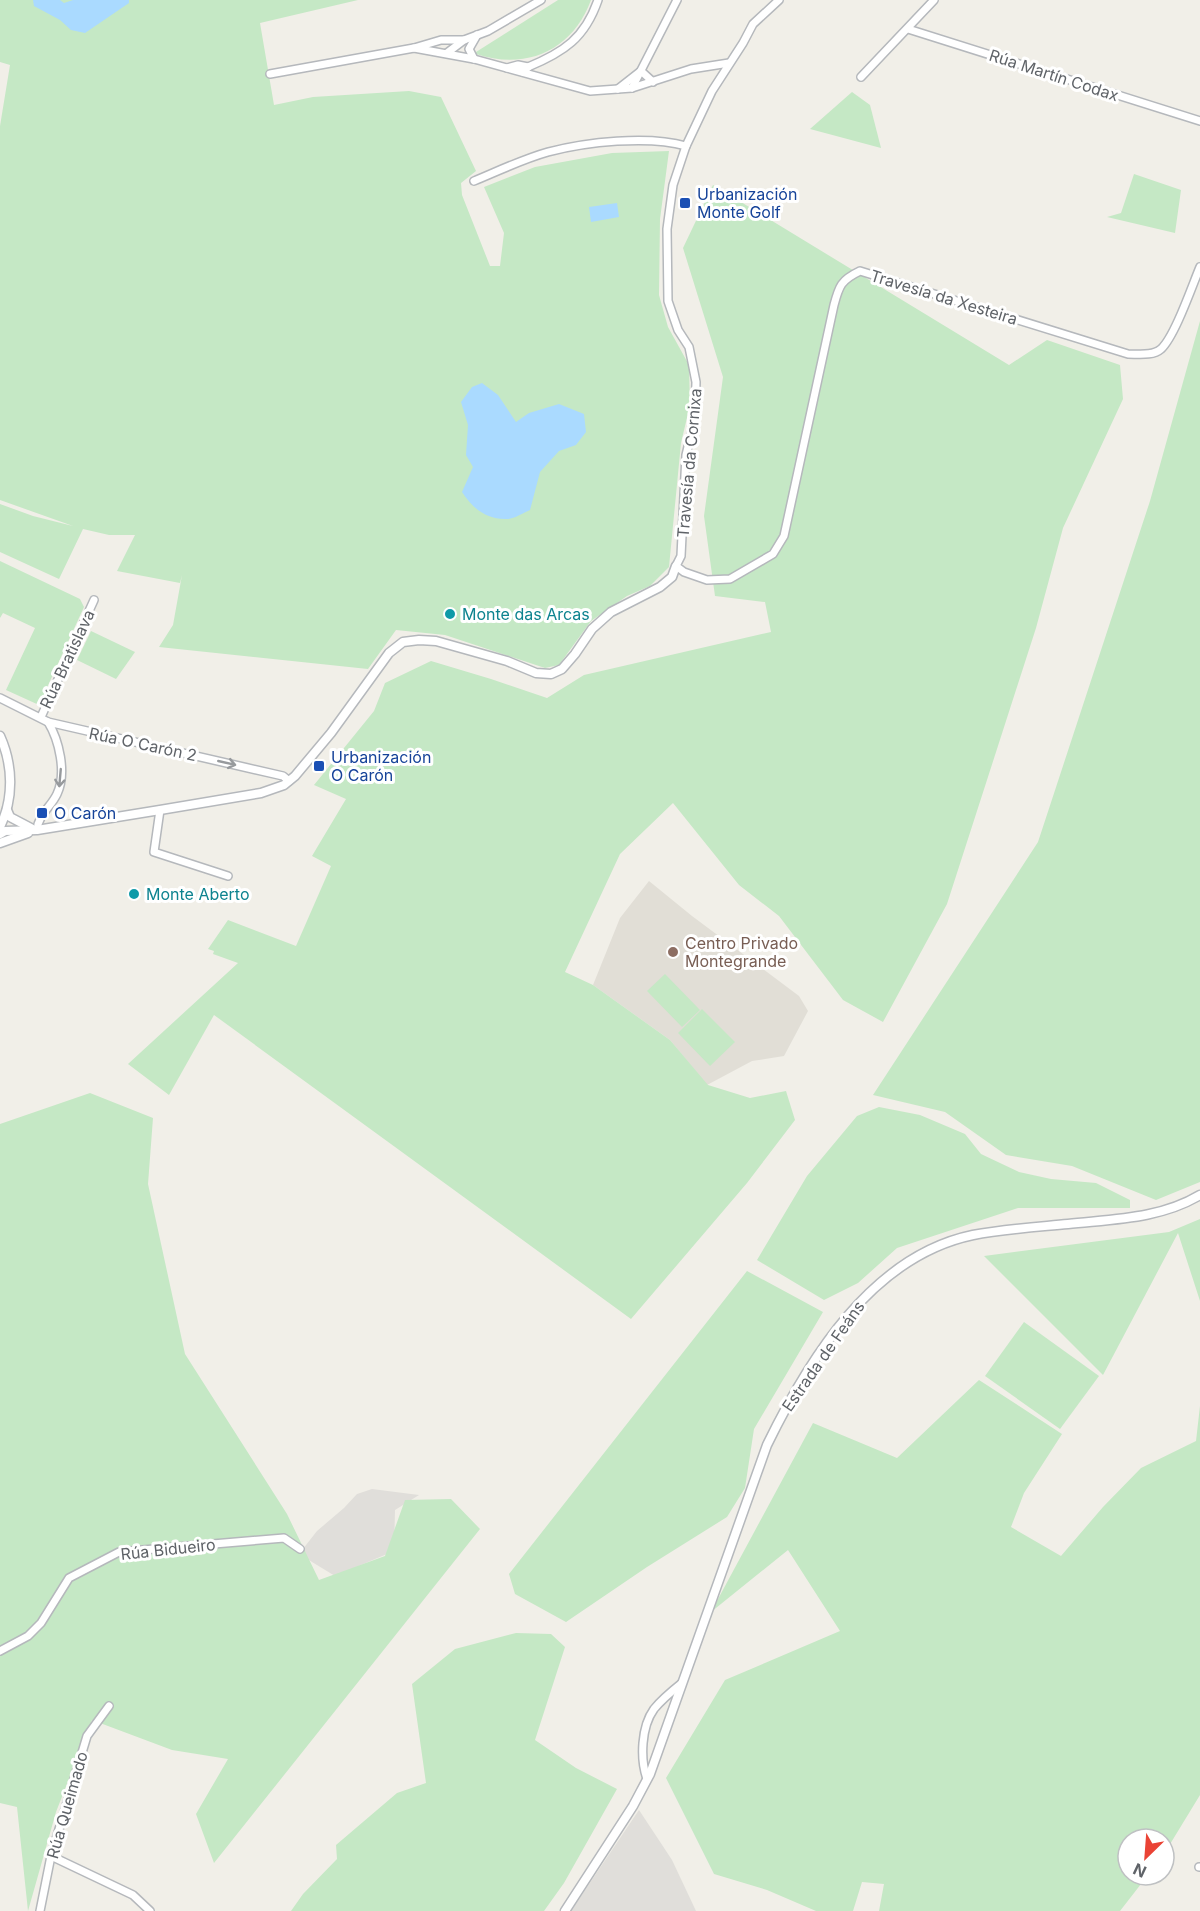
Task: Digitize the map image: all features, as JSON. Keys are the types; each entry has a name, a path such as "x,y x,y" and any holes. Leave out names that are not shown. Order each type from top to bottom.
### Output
{"street":[{"path":"447,53 464,40 488,31 541,0"},
{"path":"526,70 570,45 592,18 598,0"},
{"path":"632,88 676,0"},
{"name":"Travesía da Cornixa","path":"676,566 682,547 687,455 695,418 696,382 689,347 678,330 668,301 666,229 673,185 686,146 712,91 753,24 779,0"},
{"path":"861,77 934,0"},
{"name":"Rúa Martín Codax","path":"908,29 1200,121"},
{"path":"474,59 469,49 477,35"},
{"path":"270,74 414,48 441,40 464,40"},
{"path":"414,48 447,53 507,68 518,65 565,86 590,91 632,88 691,69 729,63"},
{"path":"541,61 537,70 542,77"},
{"path":"641,71 653,82"},
{"path":"617,89 641,71"},
{"path":"474,181 548,152 612,141 647,141 686,146"},
{"name":"Travesía da Xesteira","path":"676,566 684,572 707,580 730,579 773,554 784,536 839,286 848,276 860,271 1128,354 1145,354 1160,350 1169,338 1200,267"},
{"path":"0,831 37,830 261,793 295,776 331,733 389,653 404,642 436,641 507,661 536,673 550,674 562,669 592,629 611,612 660,587 672,577 676,566"},
{"name":"Rúa Bratislava","path":"40,717 94,600"},
{"name":"Rúa O Carón 2","path":"0,698 48,722 283,776 289,781"},
{"path":"37,830 38,821 58,793 61,779 58,744 48,722"},
{"path":"0,736 8,757 11,774 6,810 0,831"},
{"path":"6,810 10,817 37,830"},
{"path":"160,810 154,852 228,876"},
{"path":"0,843 37,830"},
{"path":"0,831 15,838"},
{"name":"Estrada de Feáns","path":"565,1911 633,1806 647,1779 767,1445 780,1415 801,1381 847,1317 869,1292 917,1256 973,1235 1168,1211 1200,1195"},
{"name":"Rúa Bidueiro","path":"0,1652 28,1636 41,1623 69,1578 119,1552 284,1538 300,1549"},
{"name":"Estrada de Feáns","path":"647,1779 644,1764 644,1736 650,1715 682,1683"},
{"name":"Rúa Queimado","path":"40,1911 51,1856 87,1736 110,1706"},
{"path":"51,1856 133,1895 150,1911"}],"shaded area":[{"name":"Centro Privado Montegrande","path":"649,881 799,996 808,1011 784,1056 752,1061 707,1085 670,1040 593,985 620,918"},
{"path":"372,1489 419,1495 395,1510 394,1551 335,1576 299,1554 317,1531 357,1494"},
{"path":"639,1810 672,1860 696,1911 571,1911"}],"green space":[{"path":"0,0 358,0 260,23 274,105 313,97 409,91 441,97 476,171 461,183 462,195 490,266 500,266 504,233 484,187 535,167 612,153 669,151 660,219 659,295 668,327 689,365 690,405 681,443 669,567 650,586 627,596 591,621 559,665 545,668 445,635 396,630 368,669 159,647 173,625 182,575 180,583 117,571 135,535 109,535 83,529 59,579 0,552 0,504 33,516 73,526 0,500 0,126 10,65 0,62"},
{"path":"558,0 591,0 583,17 560,44 530,58 495,59 476,54 476,52"},
{"path":"852,92 870,105 881,148 810,129"},
{"path":"1134,174 1181,190 1175,233 1107,217 1121,213"},
{"path":"713,185 1009,365 1047,340 1120,365 1123,399 1063,528 1036,628 947,904 883,1022 843,1000 779,916 739,885 673,803 620,854 565,972 593,985 670,1040 708,1085 750,1098 786,1091 795,1120 747,1183 631,1319 214,1015 169,1095 128,1064 238,963 213,954 214,951 208,949 228,920 296,946 331,866 312,856 346,799 314,785 374,711 385,683 431,661 547,698 584,675 771,632 765,602 715,596 704,516 723,377 683,248"},
{"path":"1200,321 1200,1182 1156,1200 1072,1166 1006,1155 945,1112 873,1095 1038,842 1150,501"},
{"path":"0,561 80,599 84,607 39,705 6,690 35,628 3,613 0,618"},
{"path":"91,631 135,652 116,679 77,660"},
{"path":"665,974 700,1010 682,1027 647,991"},
{"path":"702,1009 735,1042 710,1066 678,1033"},
{"path":"90,1093 153,1118 148,1184 185,1354 287,1514 319,1580 385,1556 405,1500 451,1499 480,1529 214,1863 196,1814 228,1759 172,1750 92,1720 56,1812 28,1911 17,1807 0,1803 0,1124"},
{"path":"879,1107 920,1115 965,1134 981,1154 1019,1172 1051,1179 1096,1183 1130,1200 1130,1208 1018,1208 897,1248 858,1283 824,1300 757,1260 807,1176 857,1116"},
{"path":"1200,1219 1200,1301 1178,1233 1103,1375 984,1256 1169,1232"},
{"path":"747,1271 823,1312 754,1429 745,1488 727,1517 647,1567 566,1622 515,1594 509,1574"},
{"path":"1024,1322 1099,1376 1060,1429 985,1376"},
{"path":"979,1380 1062,1434 1024,1493 1011,1527 1061,1556 1103,1507 1141,1468 1196,1441 1200,1406 1200,1795 1176,1834 1176,1827 1116,1827 1116,1887 1139,1887 1120,1911 879,1911 884,1884 862,1882 853,1911 816,1911 767,1890 714,1874 666,1778 725,1680 840,1631 788,1550 711,1612 813,1423 897,1458"},
{"path":"516,1633 551,1634 565,1647 535,1740 576,1768 617,1789 564,1883 544,1911 291,1911 303,1894 337,1859 336,1845 397,1793 426,1783 412,1684 455,1649"}],"water":[{"path":"33,0 60,0 64,3 73,0 129,0 129,3 85,33 71,30 60,20 34,6"},
{"path":"617,203 619,217 591,222 589,207"},
{"path":"482,383 498,395 516,422 529,413 559,404 584,414 586,432 576,445 559,451 540,472 530,510 510,519 500,519 481,512 462,492 473,467 466,455 468,425 461,402 472,387"}],"place":[{"name":"Urbanización Monte Golf","path":"685,203"},
{"name":"Monte das Arcas","path":"450,614"},
{"name":"Urbanización O Carón","path":"319,766"},
{"name":"O Carón","path":"42,813"},
{"name":"Monte Aberto","path":"134,894"},
{"name":"Centro Privado Montegrande","path":"673,952"}]}
